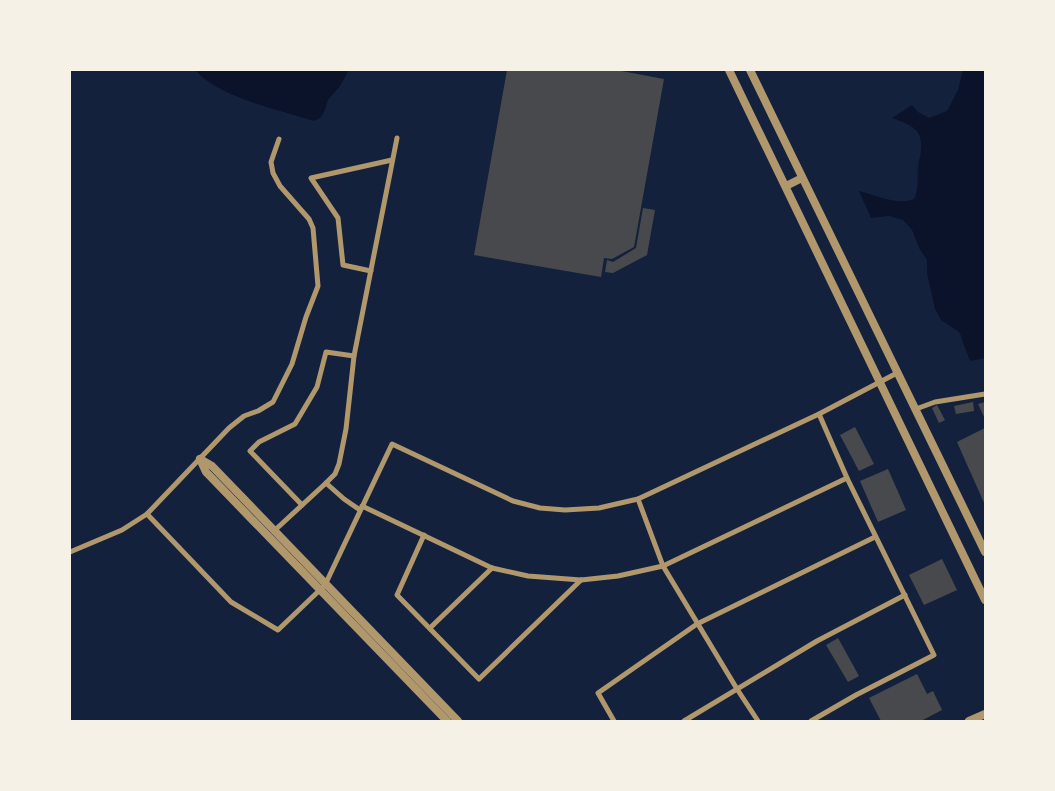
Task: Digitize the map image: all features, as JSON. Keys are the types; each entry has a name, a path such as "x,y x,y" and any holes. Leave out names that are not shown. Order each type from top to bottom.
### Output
{"street":[{"path":"729,70 985,600"},
{"path":"750,70 985,552"},
{"path":"274,532 335,474 339,464 346,429 354,356 396,138"},
{"path":"70,552 122,530 147,514 229,428 244,416 273,402 292,364 306,317 318,286 313,228 308,219 280,186 273,173 271,162 279,139"},
{"path":"371,271 344,265 338,218 311,178 392,160"},
{"path":"786,186 802,178"},
{"path":"302,505 250,451 259,442 295,424 317,387 326,352 354,356"},
{"path":"147,514 231,602 278,630 323,588 392,444 513,501 540,508 566,510 599,508 638,499 819,414 897,373"},
{"path":"916,409 935,402 985,394"},
{"path":"810,721 934,655 847,478 819,414"},
{"path":"200,459 212,466 447,721"},
{"path":"200,459 206,472 458,721"},
{"path":"326,483 344,499 361,508 424,534 492,568 528,576 581,580 618,576 662,566 847,478"},
{"path":"638,499 662,566 758,721"},
{"path":"424,534 396,595 479,679 581,580"},
{"path":"614,721 598,693 697,624 876,537"},
{"path":"430,628 492,568"},
{"path":"684,721 817,641 905,596"},
{"path":"969,721 985,714"}],"water":[{"path":"195,70 349,70 340,86 328,100 320,118 314,121 250,102 219,88"},
{"path":"963,70 985,70 985,358 970,361 959,332 941,320 935,309 927,273 927,260 919,248 912,230 903,220 889,216 871,218 859,191 894,201 914,199 921,151 920,136 904,122 892,118 912,105 918,112 929,118 947,111 958,90"}],"building":[{"path":"507,70 616,70 664,79 634,247 612,259 604,258 601,277 474,255"},
{"path":"643,208 655,210 647,255 613,273 605,272 607,260 613,262 636,248"},
{"path":"973,402 974,411 956,414 954,406"},
{"path":"985,402 985,419 978,404"},
{"path":"937,405 945,420 939,423 932,408"},
{"path":"855,427 874,464 859,471 840,435"},
{"path":"985,428 985,505 957,442"},
{"path":"888,469 906,510 878,522 860,481"},
{"path":"942,559 957,590 924,605 909,575"},
{"path":"838,638 859,676 848,682 826,645"},
{"path":"917,674 927,694 933,691 942,710 921,721 881,721 869,698"}]}
